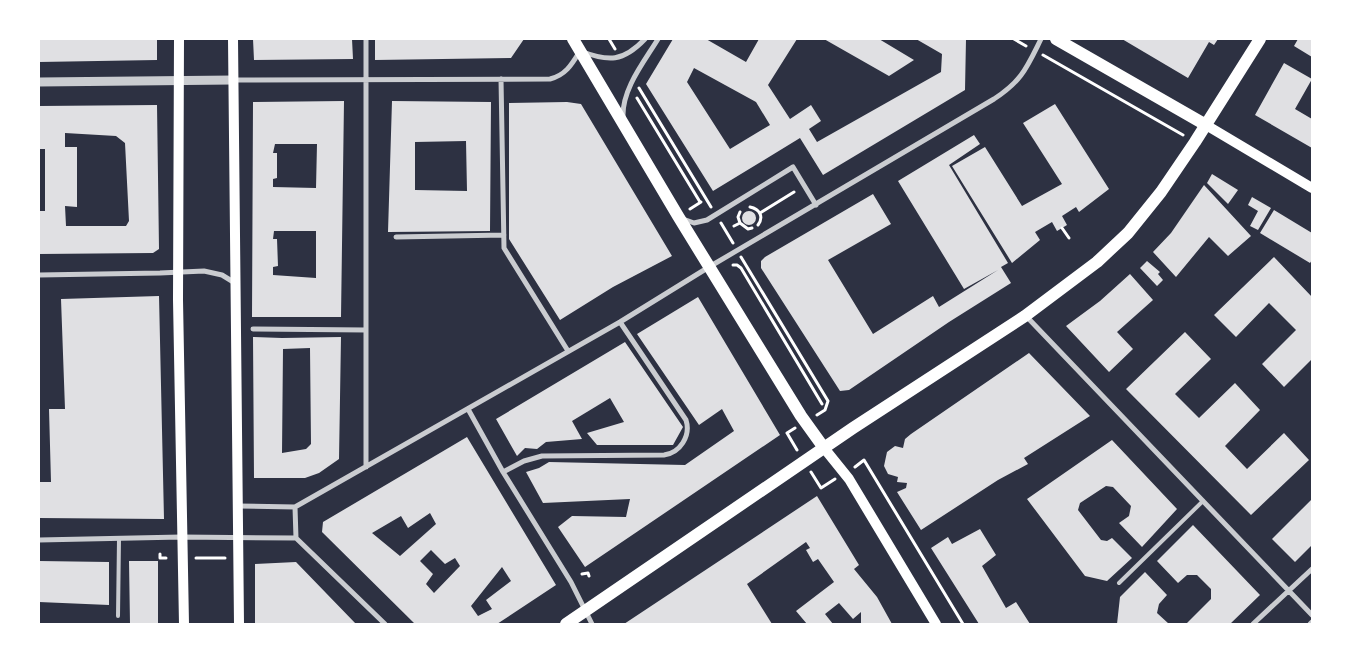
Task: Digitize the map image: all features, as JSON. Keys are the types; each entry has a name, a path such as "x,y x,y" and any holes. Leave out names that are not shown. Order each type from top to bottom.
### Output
{"main road":[{"path":"178,39 178,272 181,537 184,624"},
{"path":"232,39 239,624"},
{"path":"573,39 678,216 801,416 849,479 936,624"},
{"path":"1056,39 1312,188"},
{"path":"566,624 824,448 1025,316 1097,262 1128,233 1161,192 1206,126 1260,39"}],"street":[{"path":"366,39 366,466"},
{"path":"39,82 501,80 550,78 557,77 566,71 580,51 602,58 620,57 630,54 645,39"},
{"path":"624,126 623,111 626,98 634,80 658,39"},
{"path":"238,506 295,506 620,322 1007,90 1025,71 1041,39"},
{"path":"501,80 504,248 568,351"},
{"path":"678,216 689,222 703,221 793,167 816,205"},
{"path":"396,237 504,235"},
{"path":"39,275 210,272 222,275 235,283"},
{"path":"1025,316 1312,615"},
{"path":"503,472 524,461 542,456 664,455 676,452 680,447 687,434 688,426 686,420 620,322"},
{"path":"253,329 366,330"},
{"path":"468,409 503,472 570,582 584,612 592,624"},
{"path":"295,506 296,538 384,624"},
{"path":"39,540 181,537 296,538"},
{"path":"1253,624 1312,569"}],"lane":[{"path":"1119,583 1203,501"},
{"path":"118,616 119,539"}],"path":[{"path":"609,39 616,50"},
{"path":"1014,39 1025,45"},
{"path":"1046,57 1195,142"},
{"path":"640,90 711,207"},
{"path":"635,95 701,202 690,208"},
{"path":"760,213 794,192"},
{"path":"742,210 738,217 740,223 748,229 753,228 759,224 761,219 760,213 752,207 747,207"},
{"path":"721,223 732,242"},
{"path":"734,226 740,223"},
{"path":"1062,228 1069,238"},
{"path":"742,258 828,400 824,410 816,415"},
{"path":"727,265 741,268 822,404"},
{"path":"864,460 963,624"},
{"path":"160,554 160,558 166,558"},
{"path":"191,558 225,558"},
{"path":"582,574 588,573 589,576"}],"building":[{"path":"39,39 157,39 157,60 39,62"},
{"path":"253,39 352,39 353,59 254,60"},
{"path":"375,39 524,39 511,58 375,60"},
{"path":"673,39 706,39 746,62 759,39 797,39 768,85 790,119 811,105 821,121 809,129 817,142 941,72 942,54 916,39 966,39 965,90 823,175 800,138 713,191 646,84","holes":["694,68 756,102 770,125 730,149 687,82"]},
{"path":"824,39 879,39 914,60 889,76"},
{"path":"1122,39 1218,39 1214,45 1209,42 1188,78"},
{"path":"1298,39 1312,39 1312,57 1294,46"},
{"path":"1284,63 1312,79 1295,109 1312,119 1312,148 1255,115"},
{"path":"344,101 341,317 252,317 253,102","holes":["275,144 317,144 316,188 273,187 273,179 277,178 277,153 273,153","274,231 316,231 316,278 273,275 273,267 278,266 277,239 273,239"]},
{"path":"392,101 491,102 490,231 388,232","holes":["466,141 467,191 415,190 415,142"]},
{"path":"567,102 581,104 672,256 613,287 560,320 509,239 509,103"},
{"path":"1055,104 1109,189 1079,212 1076,207 1062,216 1067,225 1057,231 1052,222 1035,232 1040,240 1012,263 952,166 985,147 1022,206 1062,184 1023,123"},
{"path":"157,105 159,249 153,253 39,254 39,211 45,211 45,149 39,149 39,106","holes":["65,133 116,136 125,143 129,221 126,226 66,226 65,206 77,207 77,147 65,147"]},
{"path":"974,135 980,144 949,165 1008,263 1001,267 1011,283 949,322 849,390 840,391 761,268 761,261 873,194 891,224 828,260 873,334 933,296 939,307 998,270 964,289 898,181"},
{"path":"1212,174 1238,190 1228,204 1207,183"},
{"path":"1204,185 1251,236 1228,256 1209,237 1176,277 1153,252 1171,233"},
{"path":"1252,197 1271,208 1258,230 1250,226 1258,211 1248,205"},
{"path":"1274,210 1312,233 1312,260 1310,263 1260,233"},
{"path":"746,211 752,211 756,218 752,225 746,225 742,221 742,215"},
{"path":"1274,257 1312,297 1312,359 1284,387 1262,364 1296,330 1269,303 1236,337 1214,315"},
{"path":"1147,261 1160,272 1158,274 1163,280 1157,286 1140,268"},
{"path":"1130,274 1153,300 1117,332 1133,349 1109,372 1066,326 1100,301"},
{"path":"159,296 164,519 39,518 39,482 51,482 49,409 65,409 61,299"},
{"path":"698,297 780,435 585,567 558,527 572,516 626,517 630,499 543,503 526,472 539,468 549,462 685,465 734,431 722,409 699,425 637,334"},
{"path":"1185,332 1211,359 1175,394 1199,418 1235,383 1260,410 1225,446 1247,469 1284,433 1309,460 1251,515 1126,389"},
{"path":"253,337 341,337 339,459 319,473 305,478 254,478","holes":["310,348 311,444 306,449 282,453 283,349"]},
{"path":"625,342 683,427 673,445 597,445 587,433 624,422 610,398 572,421 582,439 546,442 537,449 525,448 517,456 496,419"},
{"path":"1029,353 1090,416 1024,458 1028,464 998,480 921,530 897,492 906,488 907,483 897,482 898,477 888,474 884,466 887,452 895,446 903,448 905,439 911,434"},
{"path":"467,437 556,585 497,624 415,624 322,532 323,522","holes":["430,513 436,524 400,556 372,533 401,516 408,528","431,550 445,564 455,558 460,566 434,593 426,584 433,574 420,561","502,567 511,581 486,600 492,609 478,616 471,606"]},
{"path":"1112,440 1177,509 1142,547 1119,523 1129,516 1131,506 1113,487 1106,486 1080,503 1078,510 1101,540 1107,541 1112,538 1132,558 1107,581 1085,576 1027,499"},
{"path":"817,496 859,565 854,569 877,597 892,624 861,624 861,612 853,619 839,603 825,614 833,624 807,624 796,611 834,582 818,559 813,562 806,550 810,548 806,542 747,584 772,624 624,624"},
{"path":"1312,499 1312,545 1295,562 1272,539"},
{"path":"1193,525 1260,595 1230,624 1186,624 1211,599 1211,589 1197,575 1187,575 1178,583 1157,561"},
{"path":"980,529 996,555 982,566 1006,608 1016,602 1030,624 979,624 931,548 948,537 952,544"},
{"path":"39,561 109,562 109,605 39,602"},
{"path":"129,561 158,561 158,624 130,624"},
{"path":"296,562 356,624 255,624 255,564"},
{"path":"1145,572 1167,595 1159,604 1157,613 1169,624 1117,624 1120,597"}]}
